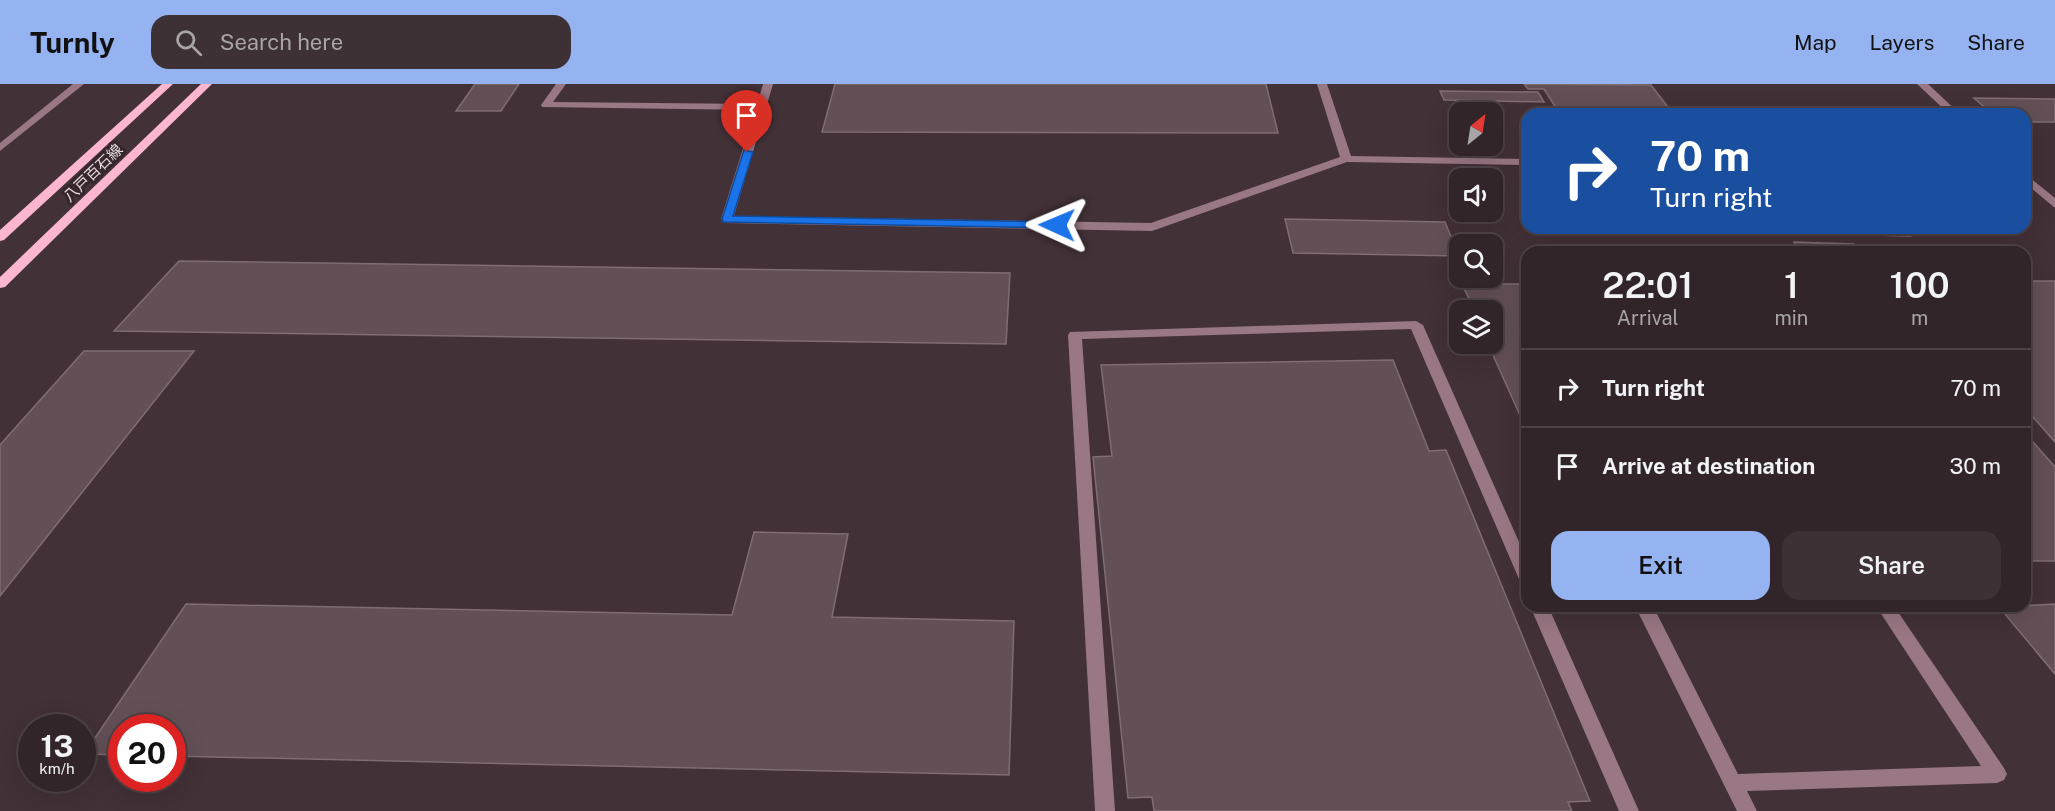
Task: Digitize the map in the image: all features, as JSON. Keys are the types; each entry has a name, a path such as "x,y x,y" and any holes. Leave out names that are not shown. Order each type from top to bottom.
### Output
{"main road":[{"name":"八戸百石線","path":"0,237 168,84"},
{"name":"八戸百石線","path":"0,284 207,84"}],"lane":[{"path":"0,148 79,84"},
{"path":"561,84 546,105 761,107"},
{"path":"768,84 727,219 1152,227 1346,159 1521,162"},
{"path":"1322,84 1346,159"},
{"path":"1922,84 1948,108"},
{"path":"2031,182 2055,204"},
{"path":"1106,811 1075,335 1416,325 1521,565"},
{"path":"1542,612 1629,811"},
{"path":"1647,612 1747,811"},
{"path":"1733,783 1997,774 1889,612"}],"building":[{"path":"475,84 519,84 501,111 456,111"},
{"path":"835,84 1266,84 1278,133 822,132"},
{"path":"1524,84 1651,85 1669,108 1556,108 1544,89 1528,89"},
{"path":"1440,91 1538,92 1544,102 1444,100"},
{"path":"1974,98 2055,99 2055,122 2031,122 2031,108 1985,108"},
{"path":"1285,219 1445,222 1450,234 1449,256 1293,253"},
{"path":"1829,234 1908,234 1910,236"},
{"path":"1794,242 1854,244 1856,246 1797,246"},
{"path":"179,261 1010,273 1006,344 114,331"},
{"path":"2031,281 2055,281 2055,442 2031,415"},
{"path":"1503,284 1521,284 1521,418 1492,354 1503,354 1503,300 1469,300 1464,288 1503,288"},
{"path":"84,351 194,351 0,596 0,445"},
{"path":"1393,360 1429,451 1446,450 1590,801 1568,802 1572,811 1154,811 1152,797 1128,798 1093,457 1112,456 1101,365"},
{"path":"2031,440 2055,467 2055,561 2031,561"},
{"path":"754,532 848,534 832,617 1014,621 1009,775 186,756 186,714 111,714 186,604 732,615"},
{"path":"2055,604 2055,674 2003,612 2031,612 2031,605"},
{"path":"108,719 108,755 96,754 96,736"}],"route":[{"path":"747,152 727,219 1057,225"}]}
